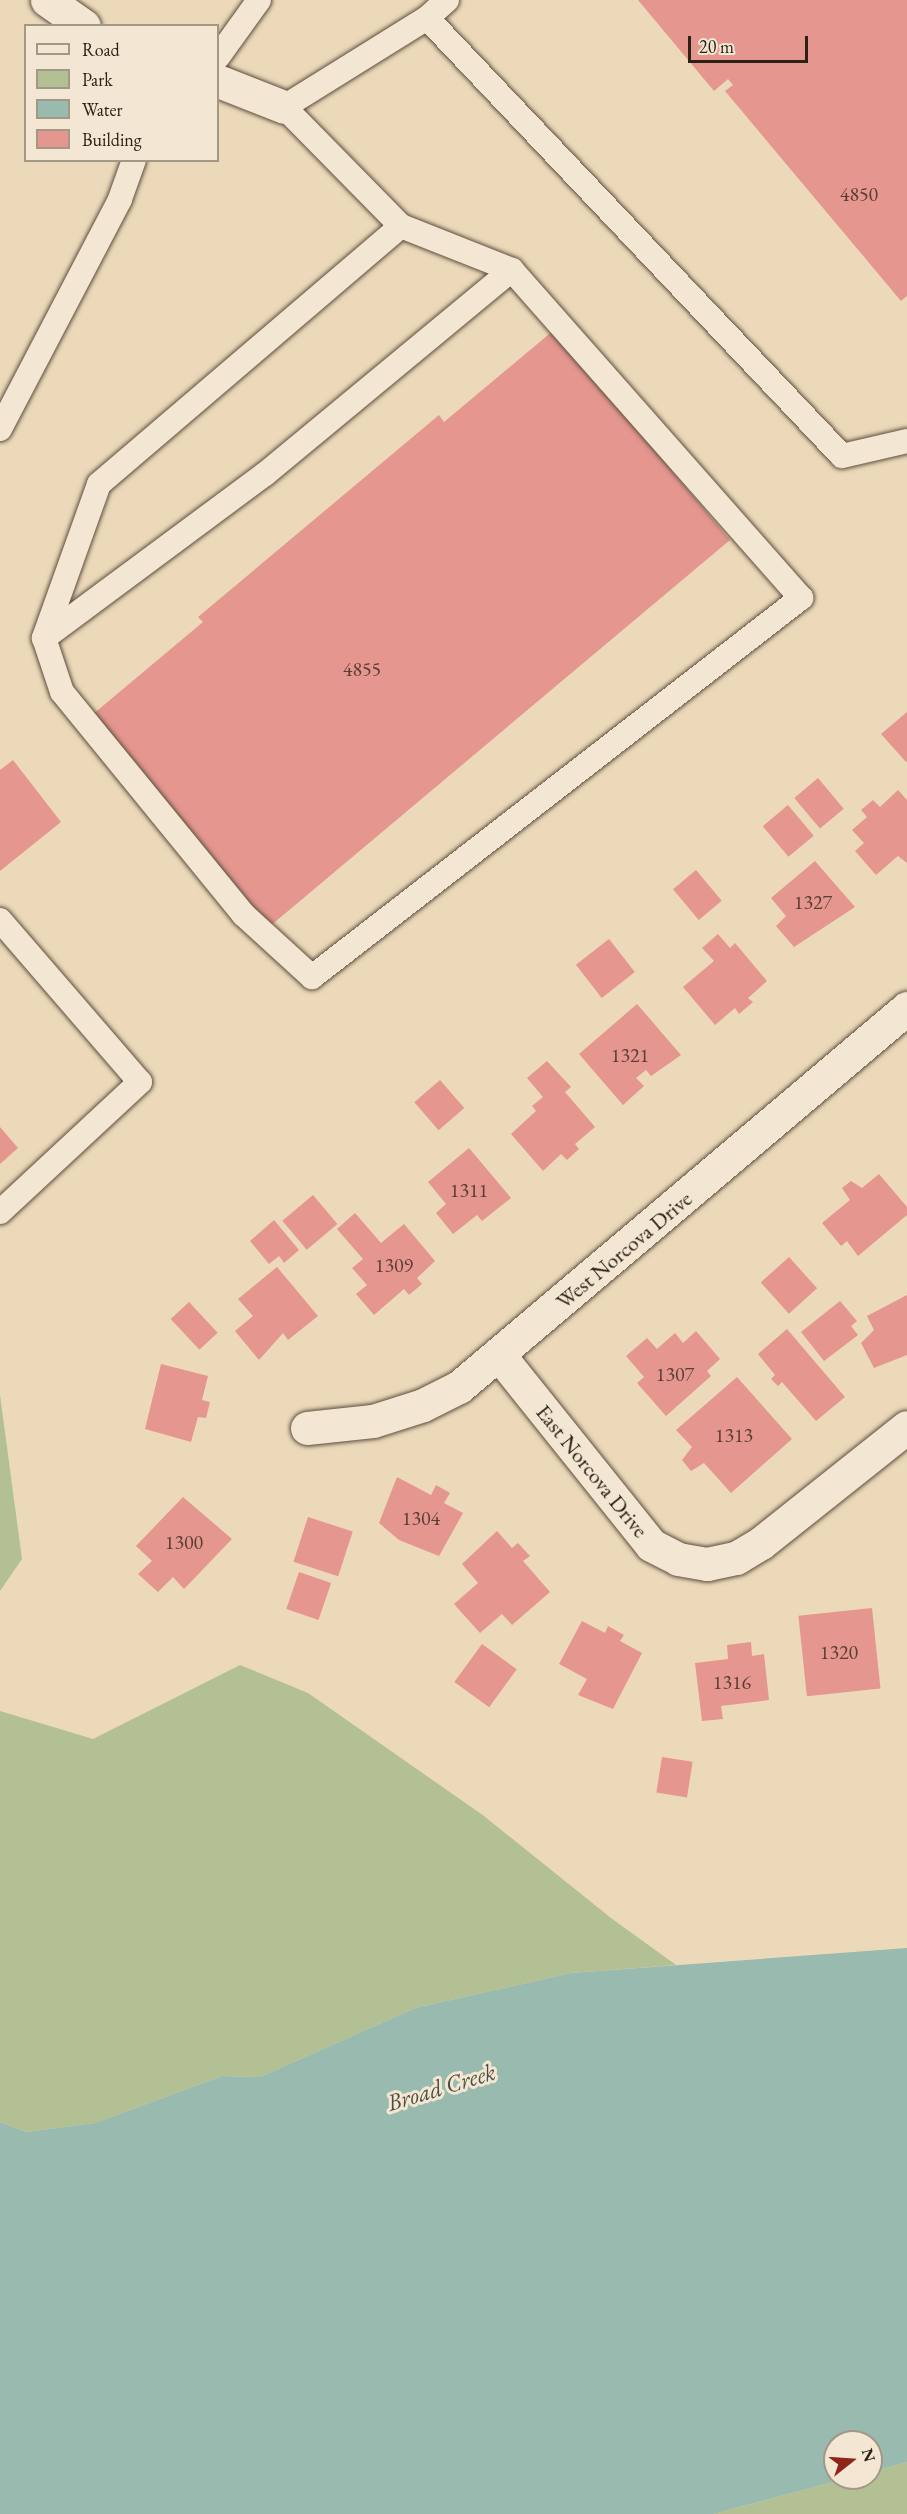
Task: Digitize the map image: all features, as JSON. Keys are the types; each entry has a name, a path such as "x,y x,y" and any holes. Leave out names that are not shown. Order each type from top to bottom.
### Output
{"street":[{"path":"47,0 81,24"},
{"path":"219,81 284,107"},
{"name":"West Norcova Drive","path":"307,1428 374,1421 423,1405 459,1387 907,1008"},
{"name":"East Norcova Drive","path":"499,1355 651,1545 678,1559 707,1564 736,1558 761,1544 907,1427"}],"lane":[{"path":"219,56 259,0"},
{"path":"401,225 99,483 44,638 62,692 244,915 312,977 801,597 512,270 401,225 284,107 427,18 447,0"},
{"path":"427,18 842,456 907,441"},
{"path":"0,429 120,199 133,162"},
{"path":"44,638 265,474 512,270"},
{"path":"0,920 140,1082 0,1212"}],"green space":[{"path":"0,1395 22,1559 0,1591"},
{"path":"240,1665 308,1693 484,1816 611,1918 676,1965 571,1973 415,2008 260,2077 222,2076 95,2123 26,2132 0,2122 0,1711 93,1739"},
{"path":"907,2462 907,2514 713,2514 823,2485 823,2490 883,2490 883,2469"}],"water":[{"name":"Broad Creek","path":"907,1948 907,2462 883,2469 883,2430 823,2430 823,2485 713,2514 0,2514 0,2122 26,2132 95,2123 222,2076 260,2077 415,2008 571,1973"}],"building":[{"path":"638,0 907,0 907,296 901,301 725,91 733,85 728,79 714,91"},
{"path":"554,330 730,540 269,927 92,715 203,622 198,617 439,415 444,422"},
{"path":"907,712 907,761 906,762 881,734"},
{"path":"13,760 61,822 0,871 0,770"},
{"path":"818,778 844,809 820,829 794,798"},
{"path":"898,790 907,800 907,863 898,856 876,875 855,851 864,843 852,830 867,817 861,810 873,800 880,807"},
{"path":"788,805 814,836 788,857 763,826"},
{"path":"815,861 855,907 794,947 776,926 786,916 771,898"},
{"path":"696,870 722,901 699,920 673,889"},
{"path":"718,934 730,948 735,943 767,981 748,998 753,1002 739,1014 735,1008 715,1025 683,987 714,961 702,948"},
{"path":"609,939 635,972 602,998 576,965"},
{"path":"637,1004 681,1055 651,1076 646,1070 636,1078 644,1086 623,1105 579,1054"},
{"path":"547,1061 571,1087 565,1092 595,1127 575,1144 579,1149 567,1160 561,1154 543,1171 511,1134 536,1111 532,1106 543,1097 527,1078"},
{"path":"440,1080 464,1108 439,1130 414,1102"},
{"path":"0,1127 18,1148 0,1164"},
{"path":"469,1148 511,1198 482,1221 477,1215 453,1234 436,1213 446,1204 428,1182"},
{"path":"879,1174 907,1207 907,1215 858,1256 847,1241 841,1246 822,1223 850,1200 842,1188 851,1181 862,1188"},
{"path":"313,1195 337,1224 307,1250 282,1221"},
{"path":"355,1213 381,1243 404,1224 435,1261 417,1278 422,1284 409,1295 404,1289 374,1315 356,1294 367,1285 352,1268 363,1259 337,1229"},
{"path":"274,1220 299,1250 284,1263 279,1256 269,1264 250,1241"},
{"path":"789,1257 817,1288 789,1314 761,1282"},
{"path":"277,1267 318,1316 288,1340 283,1333 259,1360 235,1331 253,1316 238,1299"},
{"path":"907,1295 907,1355 874,1368 861,1343 874,1330 867,1316"},
{"path":"840,1301 857,1321 851,1326 858,1335 824,1361 801,1332"},
{"path":"189,1302 218,1333 199,1350 171,1319"},
{"path":"787,1329 845,1397 816,1421 782,1382 778,1386 771,1379 775,1375 758,1354"},
{"path":"696,1331 720,1359 707,1371 711,1376 666,1416 637,1383 644,1377 626,1356 647,1338 657,1349 675,1333 683,1343"},
{"path":"161,1364 208,1376 202,1400 210,1402 206,1418 198,1417 191,1442 145,1429"},
{"path":"737,1377 792,1439 731,1493 704,1463 691,1471 682,1460 692,1447 676,1430"},
{"path":"397,1477 431,1495 436,1485 450,1493 444,1503 463,1513 439,1556 399,1540 379,1523"},
{"path":"183,1497 232,1539 184,1589 173,1577 158,1592 138,1574 152,1561 136,1546"},
{"path":"308,1517 353,1532 338,1576 293,1562"},
{"path":"497,1531 512,1548 518,1543 530,1556 523,1561 550,1592 512,1625 502,1614 480,1633 454,1604 478,1583 462,1564"},
{"path":"299,1572 331,1583 318,1620 286,1609"},
{"path":"872,1608 880,1689 807,1696 798,1616"},
{"path":"582,1621 605,1633 608,1626 624,1635 620,1641 642,1653 613,1709 578,1695 587,1679 559,1664"},
{"path":"751,1642 752,1656 764,1654 769,1700 721,1706 723,1719 702,1721 695,1663 728,1659 727,1645"},
{"path":"482,1644 517,1669 489,1707 454,1682"},
{"path":"662,1757 693,1762 687,1797 656,1793"}]}
